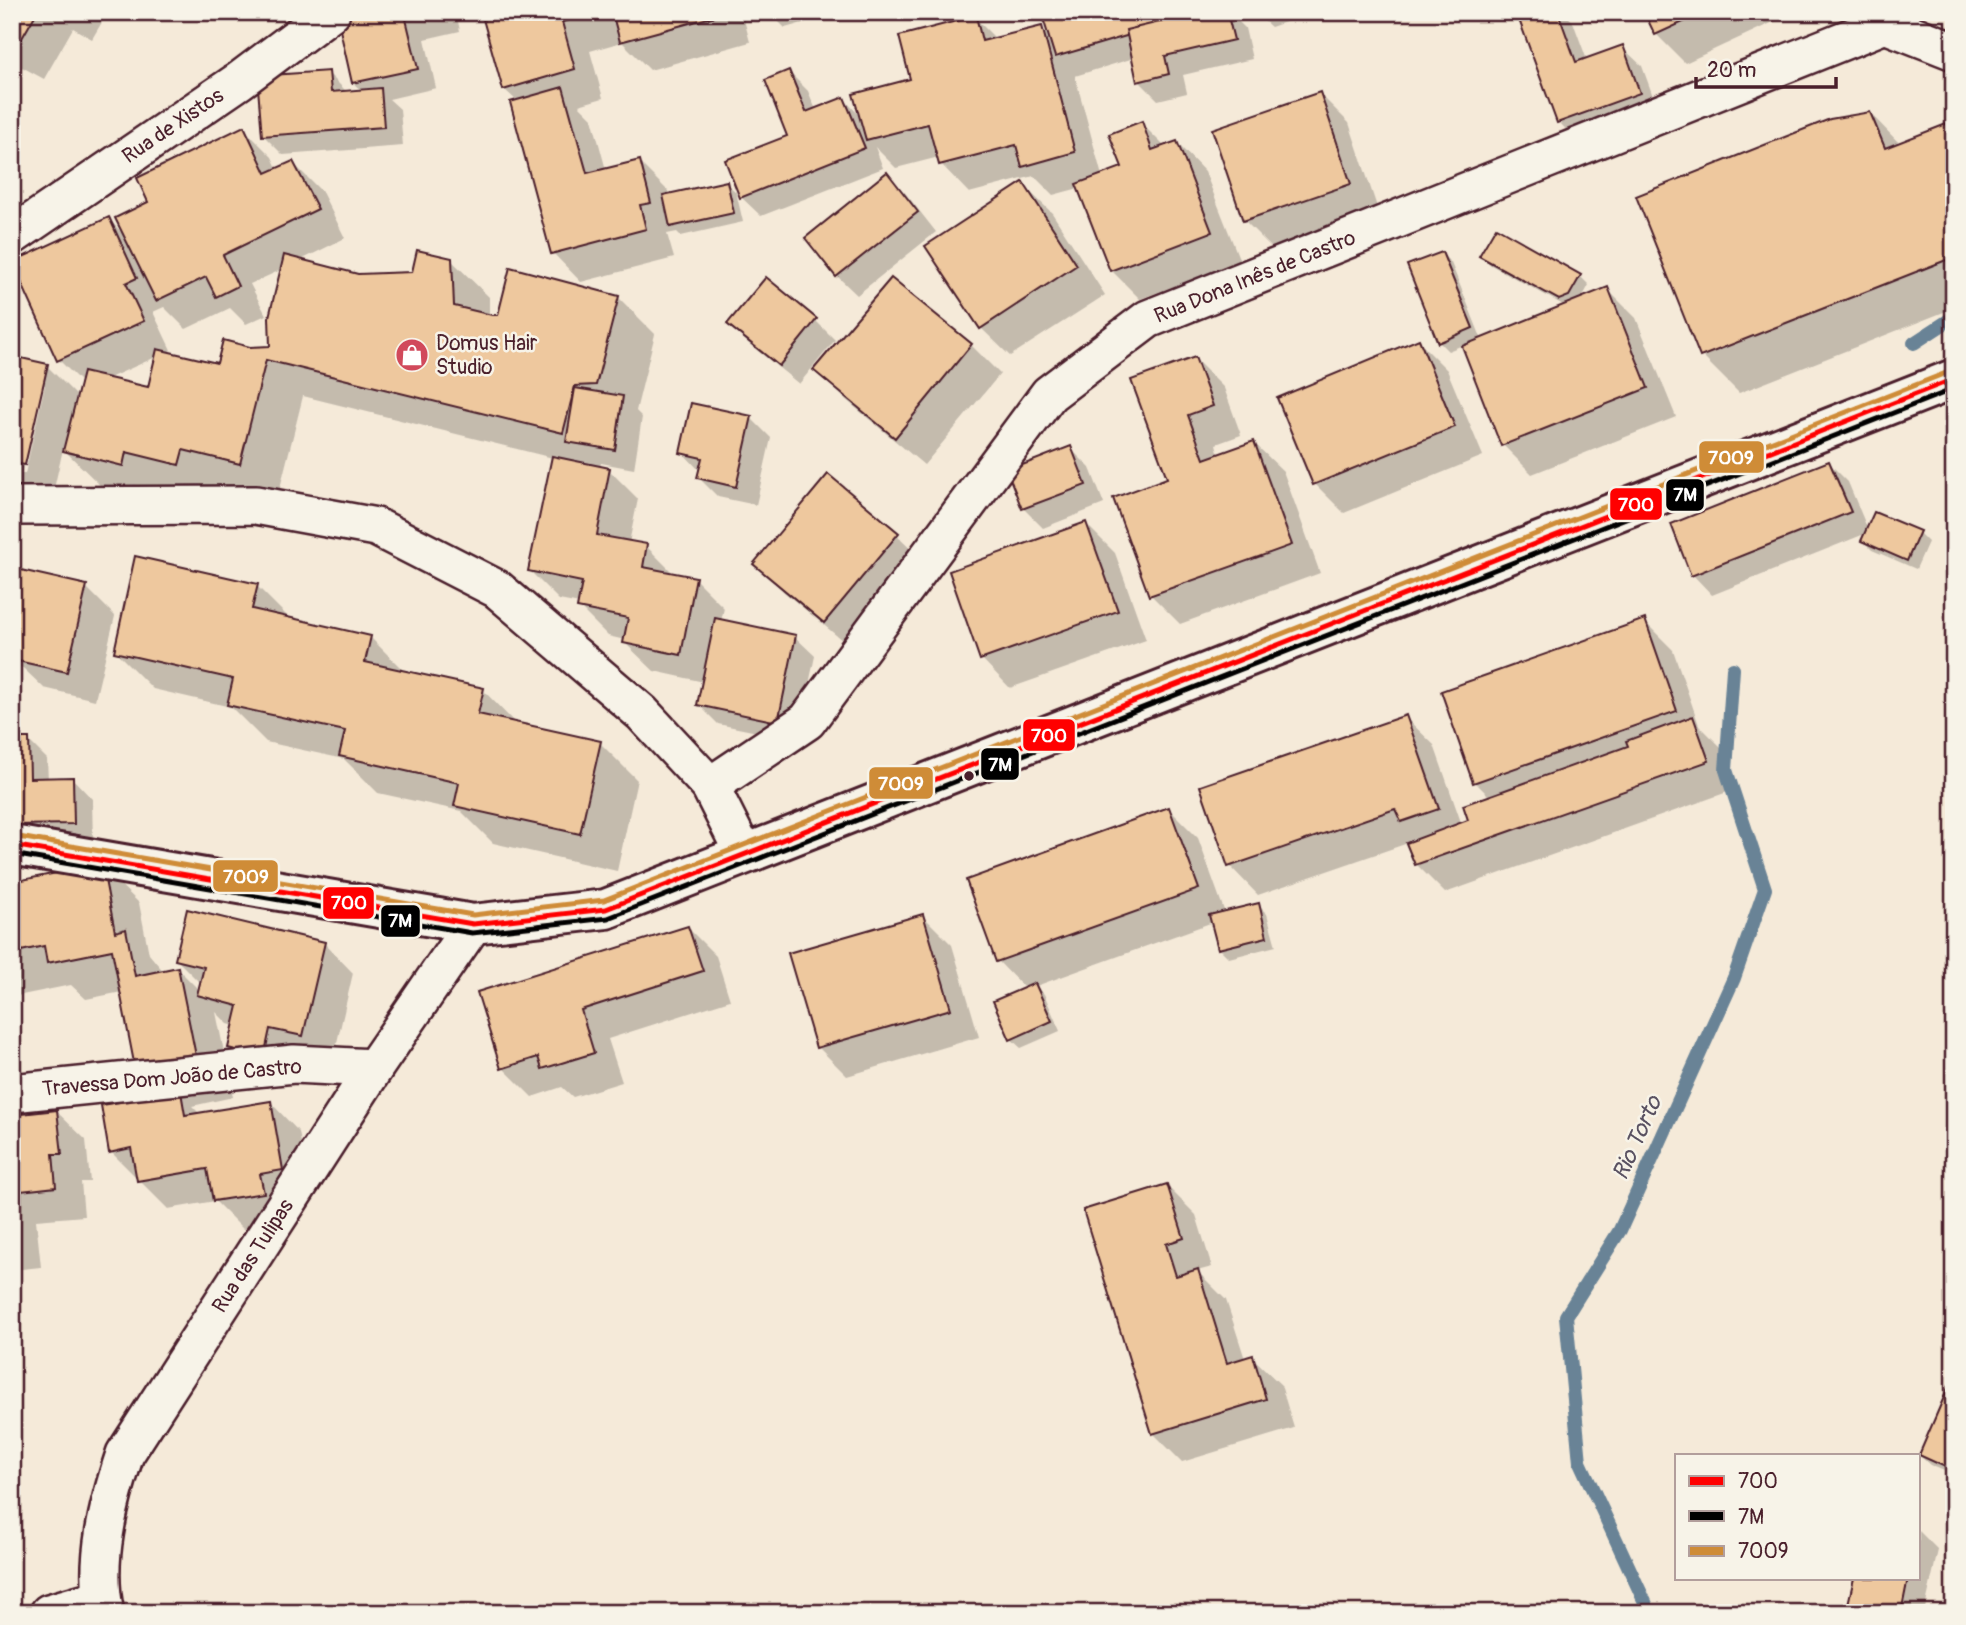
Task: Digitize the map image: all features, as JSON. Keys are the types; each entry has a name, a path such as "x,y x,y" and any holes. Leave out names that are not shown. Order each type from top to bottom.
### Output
{"main road":[{"path":"12,845 472,924 606,909 1954,379"}],"street":[{"name":"Rua de Xistos","path":"12,236 239,81 330,12"},
{"path":"1881,18 1954,51"},
{"name":"Rua Dona Inês de Castro","path":"710,786 807,721 1049,394 1148,319 1881,18"},
{"path":"12,506 256,505 376,527 497,589 642,713 710,786 744,854"},
{"name":"Rua das Tulipas","path":"103,1605 104,1534 110,1500 125,1454 374,1068 472,924"},
{"name":"Travessa Dom João de Castro","path":"12,1093 294,1064 374,1068"},
{"path":"49,1613 103,1605"}],"building":[{"path":"12,12 37,12 14,52 12,50"},
{"path":"336,12 437,12 406,19 418,69 352,83"},
{"path":"481,12 598,12 562,22 575,69 503,90"},
{"path":"612,12 722,12 723,14 620,42"},
{"path":"1051,12 1182,12 1184,19 1055,57 1042,15"},
{"path":"1202,12 1227,12 1234,40 1165,56 1169,74 1137,82 1126,30"},
{"path":"1257,12 1278,12 1260,19"},
{"path":"1558,12 1576,62 1623,45 1640,93 1557,123 1517,14"},
{"path":"1644,12 1705,12 1655,35"},
{"path":"976,16 982,41 1042,26 1075,152 1022,167 1016,145 939,165 928,124 866,140 853,94 910,79 899,36"},
{"path":"789,70 806,112 844,97 865,148 740,198 725,160 787,136 765,80"},
{"path":"329,71 331,92 381,88 384,127 262,136 257,76"},
{"path":"563,87 587,173 640,160 651,203 640,205 646,229 551,254 510,102"},
{"path":"1320,92 1351,184 1243,221 1212,129"},
{"path":"1870,112 1885,148 1954,121 1954,257 1700,357 1636,196 1830,119"},
{"path":"1142,121 1152,150 1177,141 1212,232 1110,271 1076,184 1122,167 1109,134"},
{"path":"244,126 266,173 293,161 318,209 223,255 238,286 216,297 206,277 156,301 115,218 148,202 137,178"},
{"path":"887,172 918,212 836,277 805,238"},
{"path":"727,181 734,213 670,227 663,195"},
{"path":"1023,182 1077,265 980,329 925,246"},
{"path":"109,217 137,278 126,283 144,321 57,361 12,262"},
{"path":"1496,227 1581,275 1569,296 1559,300 1479,256"},
{"name":"Domus Hair Studio","path":"417,250 452,258 454,306 492,315 498,315 510,267 619,296 596,385 575,386 563,433 266,360 240,464 183,450 179,465 126,452 123,466 63,451 83,372 148,387 157,349 217,363 223,340 250,347 270,346 269,317 284,255 358,274 412,272"},
{"path":"1442,252 1473,328 1438,343 1407,265"},
{"path":"766,277 817,319 779,366 727,324"},
{"path":"891,278 972,344 895,438 813,370"},
{"path":"1608,287 1648,388 1501,446 1462,346"},
{"path":"1419,339 1455,427 1313,485 1277,398"},
{"path":"12,356 48,364 25,465 12,463"},
{"path":"1195,357 1213,406 1188,415 1204,459 1254,441 1292,545 1149,596 1113,498 1167,478 1131,380"},
{"path":"575,388 623,396 615,450 566,442"},
{"path":"691,403 752,416 736,487 697,478 702,458 680,453"},
{"path":"1071,446 1086,485 1022,509 1007,471"},
{"path":"552,456 610,468 597,535 647,544 643,567 696,577 681,655 623,643 628,618 577,608 582,582 528,571"},
{"path":"1829,461 1851,512 1691,576 1671,524"},
{"path":"828,474 899,533 824,623 753,564"},
{"path":"1874,512 1920,531 1907,561 1861,541"},
{"path":"1086,522 1118,611 980,660 949,571"},
{"path":"135,556 258,584 252,609 371,636 365,662 484,688 478,714 601,741 580,834 454,806 459,783 339,756 345,731 227,705 233,679 114,652"},
{"path":"12,568 87,585 67,672 13,660 16,645 12,644"},
{"path":"715,618 796,635 778,722 697,705"},
{"path":"1645,619 1677,711 1473,783 1441,691"},
{"path":"1406,715 1439,809 1401,822 1395,809 1228,867 1200,786"},
{"path":"1693,716 1709,761 1415,865 1406,843 1468,820 1463,805 1628,746 1626,741"},
{"path":"12,738 29,738 30,778 73,777 74,824 12,825"},
{"path":"1169,807 1199,889 996,962 966,880"},
{"path":"102,864 115,932 126,929 135,976 178,967 197,1061 136,1073 112,950 47,963 44,946 12,953 12,882"},
{"path":"1259,903 1267,937 1218,949 1209,915"},
{"path":"187,909 325,942 303,1036 270,1029 264,1057 228,1048 238,1006 197,995 204,967 175,960"},
{"path":"923,914 951,1009 816,1048 788,953"},
{"path":"688,926 703,971 581,1010 594,1053 542,1069 538,1057 501,1069 477,992"},
{"path":"1035,983 1052,1021 1010,1040 993,1001"},
{"path":"181,1092 185,1115 271,1101 283,1170 260,1174 264,1193 213,1201 207,1169 137,1181 131,1148 109,1153 101,1105"},
{"path":"57,1110 62,1154 53,1154 56,1187 12,1192 12,1115"},
{"path":"1167,1184 1184,1238 1166,1244 1176,1276 1198,1269 1227,1363 1253,1355 1266,1399 1152,1434 1083,1210"},
{"path":"1954,1374 1954,1471 1919,1454"},
{"path":"1854,1580 1908,1580 1901,1613 1846,1613"}],"waterway":[{"name":"Rio Torto","path":"1914,343 1954,317"},
{"name":"Rio Torto","path":"1650,1613 1580,1462 1566,1316 1620,1230 1734,978 1765,889 1726,770 1733,669"}],"transit line":[{"name":"7009","path":"13,836 473,915 604,900 1951,371"},
{"name":"700","path":"12,845 473,924 606,909 1954,379"},
{"name":"7M","path":"12,854 472,933 608,918 1954,389"}],"place":[{"name":"Domus Hair Studio","path":"412,355"}]}
